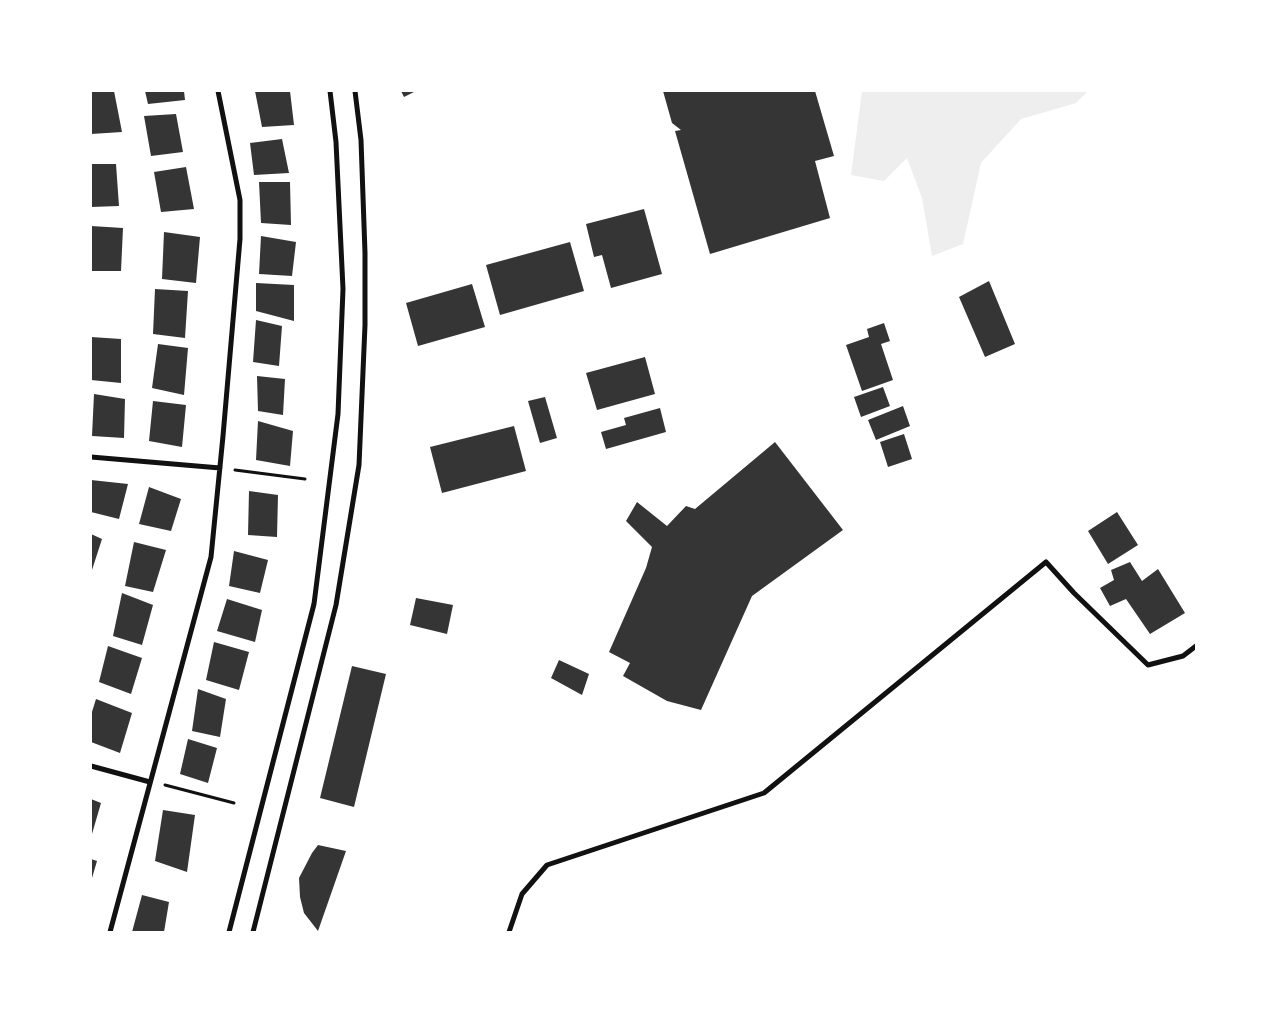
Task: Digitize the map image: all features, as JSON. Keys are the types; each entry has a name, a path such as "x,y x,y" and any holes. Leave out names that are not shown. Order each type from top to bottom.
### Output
{"street":[{"path":"110,932 211,557 239,249 240,200 218,91"},
{"path":"229,932 314,604 337,423 343,289 336,142 330,91"},
{"path":"254,931 336,605 359,465 365,325 365,253 361,140 355,91"},
{"path":"91,457 220,468"},
{"path":"509,932 522,894 547,865 764,793 1046,562 1074,593 1148,665 1184,656 1196,646"},
{"path":"91,766 150,782"}],"path":[{"path":"220,468 304,479"},
{"path":"150,782 234,803"}],"shaded area":[{"path":"862,91 1088,91 1076,103 1021,119 981,163 963,244 932,256 922,198 907,158 884,181 851,175"}],"building":[{"path":"91,91 114,91 122,132 91,134"},
{"path":"145,91 184,91 185,100 148,104"},
{"path":"255,91 290,91 294,125 262,127"},
{"path":"401,91 416,91 404,97"},
{"path":"663,91 815,91 834,156 815,161 830,218 710,254 675,131 681,130 672,123"},
{"path":"176,114 183,152 151,156 144,116"},
{"path":"282,139 289,173 254,175 250,143"},
{"path":"91,164 116,164 119,206 91,207"},
{"path":"186,167 194,209 161,212 154,172"},
{"path":"259,182 290,182 291,225 261,223"},
{"path":"644,209 662,274 611,288 602,255 594,257 586,224"},
{"path":"91,226 123,228 121,271 91,271"},
{"path":"164,232 200,237 196,283 162,279"},
{"path":"261,236 296,242 292,276 259,274"},
{"path":"570,242 584,291 500,315 486,265"},
{"path":"989,281 1015,344 985,357 959,297"},
{"path":"256,283 294,285 294,321 256,311"},
{"path":"472,284 485,327 418,346 406,303"},
{"path":"155,289 188,291 185,338 153,334"},
{"path":"256,320 282,326 279,366 253,362"},
{"path":"884,323 890,341 881,344 893,380 862,391 846,345 869,337 867,329"},
{"path":"91,337 121,339 121,383 91,380"},
{"path":"158,344 188,348 184,395 152,388"},
{"path":"645,357 655,394 597,410 586,373"},
{"path":"257,376 285,379 283,415 258,411"},
{"path":"883,387 890,406 861,417 854,397"},
{"path":"94,394 125,399 124,438 92,436"},
{"path":"545,397 557,438 540,443 528,401"},
{"path":"153,401 186,405 182,447 149,441"},
{"path":"903,406 910,426 876,440 868,420"},
{"path":"660,408 666,432 606,449 601,432 626,425 624,418"},
{"path":"258,421 293,431 290,466 256,460"},
{"path":"514,426 526,471 442,493 430,447"},
{"path":"904,434 912,459 888,467 880,442"},
{"path":"775,442 843,530 752,596 701,710 667,701 623,676 630,663 609,652 646,568 652,547 626,521 637,502 667,526 686,506 695,509"},
{"path":"91,480 128,484 119,519 91,512"},
{"path":"149,487 181,499 171,531 139,524"},
{"path":"249,491 278,495 277,537 248,535"},
{"path":"1117,512 1138,545 1108,564 1088,531"},
{"path":"91,534 102,539 92,570 91,570"},
{"path":"134,542 166,550 153,592 125,586"},
{"path":"234,551 268,560 260,593 229,586"},
{"path":"1130,562 1142,581 1158,569 1185,613 1150,634 1126,599 1110,606 1100,588 1114,580 1111,570"},
{"path":"122,593 153,605 142,645 113,636"},
{"path":"416,598 453,605 447,634 410,625"},
{"path":"227,599 262,610 255,642 217,631"},
{"path":"214,642 249,652 239,690 206,680"},
{"path":"108,646 142,658 131,694 99,682"},
{"path":"559,660 589,674 582,695 551,678"},
{"path":"352,666 386,674 354,807 320,798"},
{"path":"198,689 226,699 220,737 192,731"},
{"path":"96,699 132,713 120,753 91,742 91,715"},
{"path":"188,739 217,748 208,783 180,774"},
{"path":"91,799 101,803 92,834 91,834"},
{"path":"163,810 195,815 187,872 155,861"},
{"path":"318,845 346,851 318,931 304,913 300,897 299,878"},
{"path":"91,859 97,861 92,878 91,878"},
{"path":"142,895 169,902 164,932 132,932"}]}
